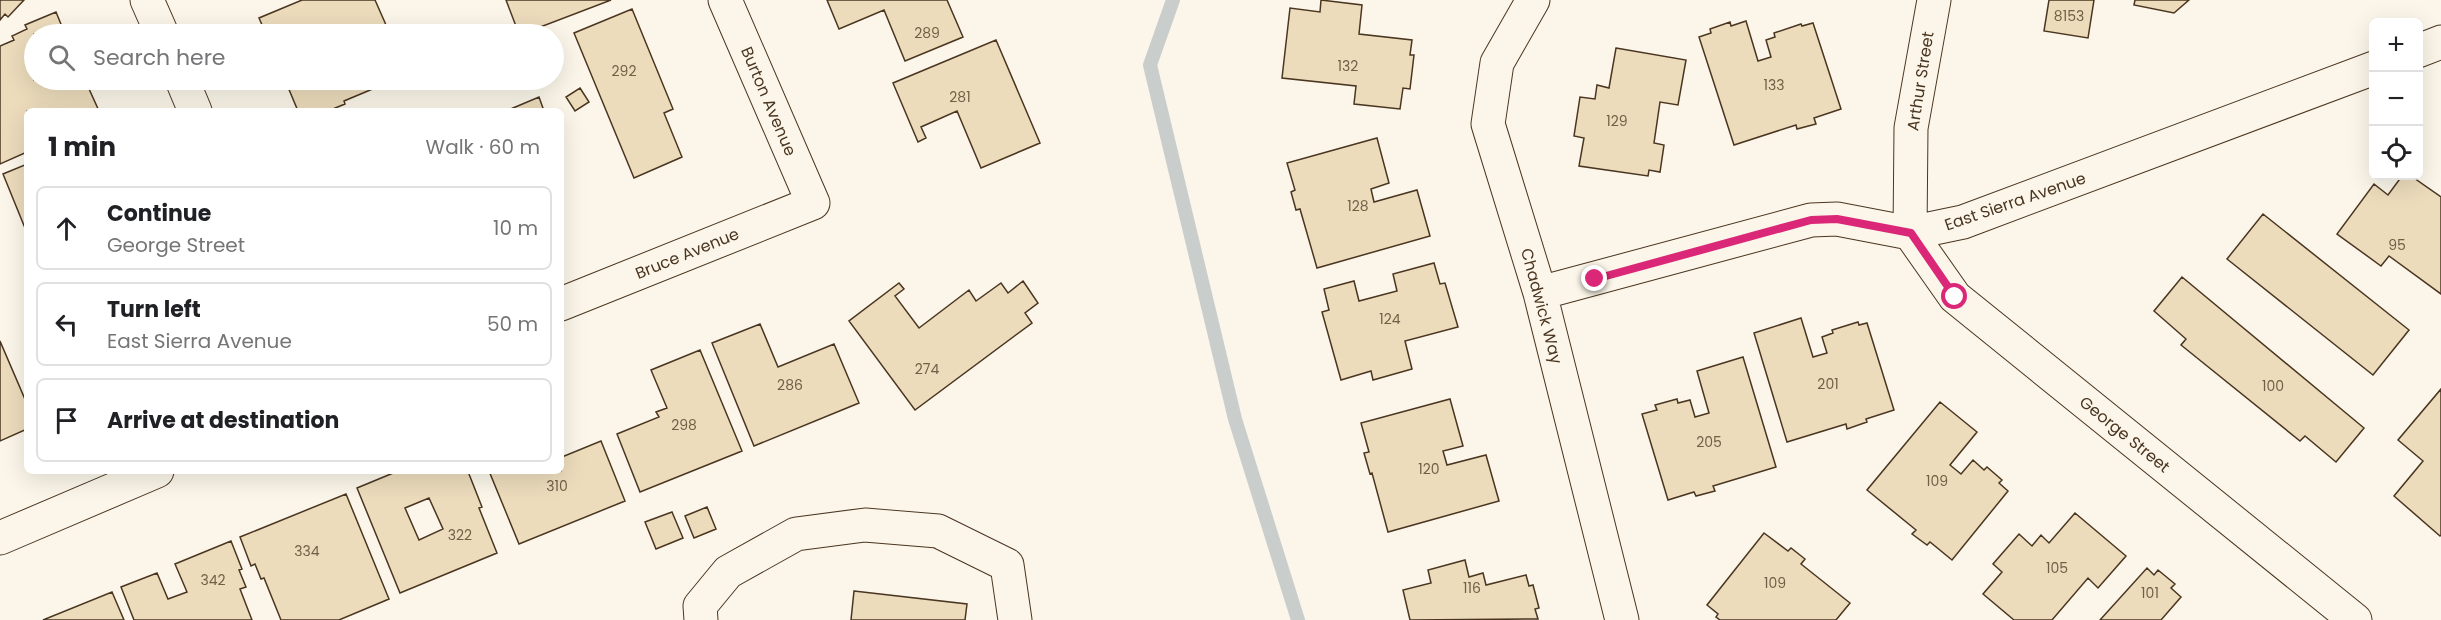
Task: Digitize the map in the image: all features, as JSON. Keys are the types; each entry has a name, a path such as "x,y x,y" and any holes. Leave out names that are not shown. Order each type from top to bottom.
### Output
{"street":[{"path":"147,0 158,24"},
{"name":"Burton Avenue","path":"725,0 813,203"},
{"name":"Chadwick Way","path":"1533,0 1497,63 1488,124 1540,293 1622,620"},
{"name":"Arthur Street","path":"1911,233 1911,128 1934,0"},
{"path":"2423,49 2441,42"},
{"name":"East Sierra Avenue","path":"1540,293 1811,220 1837,219 1911,233 1963,222 2369,70"},
{"path":"186,90 194,108"},
{"name":"Bruce Avenue","path":"564,303 813,203"},
{"name":"George Street","path":"1911,233 1955,297 2355,620"},
{"path":"0,538 150,474"},
{"path":"701,620 700,606 728,572 796,534 865,525 938,531 1007,565 1015,620"}],"building":[{"path":"0,0 24,0 8,17 5,14 0,20"},
{"path":"302,0 375,0 386,24 262,24 259,18"},
{"path":"506,0 611,0 548,24 515,24"},
{"path":"827,0 947,0 963,37 905,61 884,10 839,29"},
{"path":"1321,0 1362,5 1359,34 1412,40 1410,55 1414,55 1410,89 1403,88 1400,109 1354,104 1356,86 1282,78 1290,8 1320,12"},
{"path":"2049,0 2094,0 2088,38 2044,31"},
{"path":"2135,0 2189,0 2174,13 2134,5"},
{"path":"632,9 673,109 664,113 682,157 634,178 574,33"},
{"path":"56,12 61,24 27,24"},
{"path":"1746,21 1758,61 1771,57 1766,40 1775,37 1774,33 1801,24 1802,26 1813,23 1841,109 1814,118 1816,124 1797,129 1796,125 1734,145 1699,37 1711,33 1710,29 1730,22 1731,26"},
{"path":"24,30 24,90 90,90 98,108 24,108 24,153 0,164 0,46 14,40 12,36"},
{"path":"996,40 1040,143 981,168 957,111 921,127 926,138 918,142 893,83"},
{"path":"1616,48 1686,60 1678,105 1660,102 1654,143 1664,145 1660,172 1649,170 1648,176 1579,166 1584,138 1574,136 1580,97 1595,99 1597,85 1609,88"},
{"path":"580,88 589,102 575,111 566,97"},
{"path":"289,90 370,90 344,101 345,104 335,108 297,108"},
{"path":"539,97 543,108 513,108"},
{"path":"1377,138 1389,183 1371,189 1374,202 1417,190 1430,236 1317,268 1300,209 1296,210 1291,192 1295,190 1287,163"},
{"path":"24,165 24,226 3,174"},
{"path":"2399,180 2417,180 2441,197 2441,294 2389,256 2381,266 2337,234 2374,184 2388,195"},
{"path":"2263,214 2409,330 2373,375 2227,259"},
{"path":"1434,263 1440,284 1445,283 1458,327 1405,341 1412,369 1373,380 1371,371 1341,380 1322,312 1329,310 1324,289 1354,281 1359,301 1397,291 1393,274"},
{"path":"2182,277 2364,428 2336,462 2305,436 2300,441 2181,345 2186,339 2154,311"},
{"path":"1023,281 1038,303 1025,313 1032,323 915,410 849,321 899,283 904,289 895,296 919,328 969,290 976,301 1001,283 1008,293"},
{"path":"1801,318 1813,357 1827,353 1822,337 1833,333 1832,330 1858,322 1859,325 1867,323 1894,410 1866,419 1867,422 1847,429 1846,424 1787,442 1754,333"},
{"path":"760,324 778,367 834,344 859,403 754,446 712,343"},
{"path":"0,341 24,397 24,430 0,441"},
{"path":"700,350 742,451 640,492 617,434 659,417 656,412 667,408 651,370"},
{"path":"1743,357 1776,467 1713,486 1715,491 1696,496 1694,492 1668,500 1642,414 1657,410 1655,405 1677,399 1678,403 1690,400 1695,417 1709,413 1697,371"},
{"path":"2441,389 2440,536 2394,496 2423,461 2398,440"},
{"path":"1450,399 1463,446 1443,451 1447,465 1486,455 1499,501 1388,532 1372,473 1370,474 1364,453 1369,452 1361,423"},
{"path":"1940,402 1977,432 1950,465 1961,474 1973,460 1984,470 1987,467 2002,480 1999,483 2008,491 1952,560 1930,542 1927,545 1912,534 1916,530 1867,490"},
{"path":"601,441 625,501 519,544 490,474 564,474 564,456"},
{"path":"391,474 469,474 482,507 479,508 497,553 400,593 357,488","holes":["429,498 443,529 419,540 405,508"]},
{"path":"346,494 389,599 339,620 281,620 264,578 261,579 255,564 251,566 240,537"},
{"path":"707,507 716,529 694,538 685,516"},
{"path":"672,512 683,538 656,549 645,522"},
{"path":"2075,513 2126,556 2098,588 2088,578 2052,620 2014,620 1983,594 2002,572 1993,564 2019,534 2032,546 2041,535 2049,543"},
{"path":"1764,533 1788,551 1791,548 1805,559 1801,564 1850,603 1836,620 1720,620 1716,617 1718,614 1707,605"},
{"path":"231,541 246,587 240,589 252,620 134,620 121,587 157,573 168,599 187,592 175,564"},
{"path":"1465,560 1469,577 1483,573 1486,585 1526,575 1529,586 1533,585 1539,608 1535,609 1538,619 1410,620 1403,590 1431,583 1428,570"},
{"path":"2147,568 2154,575 2158,570 2175,584 2171,588 2181,597 2161,620 2100,620"},
{"path":"854,591 967,604 965,620 851,620"},
{"path":"112,592 124,620 43,620"}],"waterway":[{"path":"1173,0 1150,65 1235,419 1298,620"}],"route":[{"path":"1595,279 1811,220 1837,219 1911,233 1955,297"}]}
